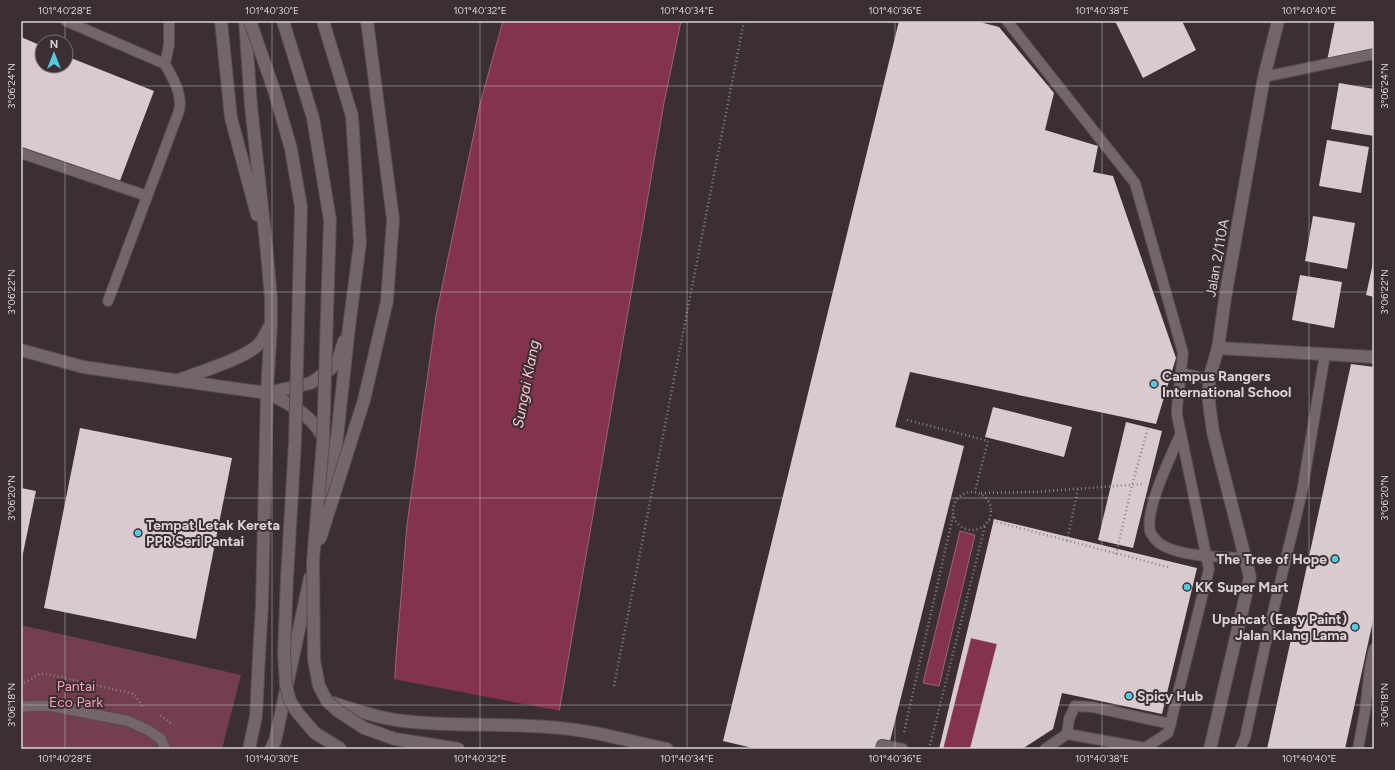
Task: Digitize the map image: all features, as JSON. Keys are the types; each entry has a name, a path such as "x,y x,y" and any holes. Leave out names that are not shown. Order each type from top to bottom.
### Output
{"street":[{"path":"221,21 231,118 267,253"},
{"path":"246,21 252,106 267,253 271,324 267,393 260,641 256,716 248,749"},
{"path":"250,21 275,93 291,149 301,207 295,442 284,653 286,685 290,701 297,712 315,733 341,749"},
{"path":"283,21 313,118 330,220 323,441 313,561 314,660 319,686 327,701 338,711 364,728 395,739 458,749"},
{"path":"271,749 276,734 333,474 348,327 360,243 352,116 323,21"},
{"path":"313,561 364,400 387,301 393,219 368,21"},
{"name":"Jalan 2/110A","path":"1210,749 1250,577 1213,432 1209,403 1209,379 1218,348 1264,77 1278,21"},
{"path":"178,380 233,360 244,354 260,343 271,324"},
{"path":"267,393 311,383 330,370 337,363 348,327"},
{"path":"1218,348 1374,357"},
{"path":"21,350 84,367 267,393 285,401 309,418 320,432 330,452 333,474"},
{"path":"327,701 375,715 403,721 464,725 549,727 590,732 667,749"}],"lane":[{"path":"66,21 165,64 174,81 179,95 180,106 108,301"},
{"path":"165,64 169,45 169,21"},
{"path":"1007,21 1135,183 1183,353 1177,408 1209,569 1168,733 1146,748 1068,734 1045,749"},
{"path":"1264,77 1374,54"},
{"path":"21,153 147,196"},
{"path":"1240,749 1245,738 1267,637 1302,492 1325,354"},
{"path":"1181,373 1209,379"},
{"path":"1181,433 1159,483 1150,516 1150,531 1158,542 1169,549 1206,557 1245,558"},
{"path":"1358,749 1371,688 1370,667 1374,649"},
{"path":"21,707 51,706 128,721 148,730 161,739 165,749"},
{"path":"1068,734 1069,720 1075,706 1092,706 1170,724"},
{"path":"881,749 882,745 901,749"}],"path":[{"path":"614,686 744,21"},
{"path":"907,420 988,441 974,492"},
{"path":"1116,554 1132,485 1148,428"},
{"path":"901,749 953,516 952,510 957,498 962,494 974,492 1034,492 1159,483"},
{"path":"1068,541 1078,489"},
{"path":"930,749 985,526 989,520 991,509 990,502 980,493"},
{"path":"953,516 961,526 967,529 973,530 985,526"},
{"path":"989,520 1169,567"},
{"path":"21,685 39,674 47,674 134,694 139,699 143,708 149,712"},
{"path":"155,714 166,719 175,728"}],"green space":[{"name":"Pantai Eco Park","path":"21,625 241,675 222,749 21,749"}],"water":[{"name":"Sungai Klang","path":"503,21 681,21 664,103 557,724 391,749 396,657 407,525 436,316 480,104"},
{"path":"960,531 975,535 939,686 923,683"},
{"path":"971,638 997,644 970,749 943,749"}],"pier":[{"path":"393,679 561,711 554,749 389,749"}],"building":[{"path":"899,21 976,21 999,27 1054,93 1045,130 1098,146 1093,172 1113,176 1176,358 1156,424 910,372 895,427 964,446 888,749 757,749 723,741"},
{"path":"1115,21 1182,21 1196,50 1143,78"},
{"path":"1335,21 1374,21 1374,48 1327,61"},
{"path":"21,37 34,43 34,74 74,74 74,59 154,91 118,186 21,148"},
{"path":"1339,83 1374,89 1374,136 1331,129"},
{"path":"1327,140 1369,147 1361,193 1319,186"},
{"path":"1313,216 1355,223 1347,269 1305,261"},
{"path":"1374,263 1374,297 1366,295"},
{"path":"1300,275 1342,282 1334,328 1292,320"},
{"path":"1351,364 1374,367 1374,616 1345,749 1267,749"},
{"path":"993,407 1072,427 1064,457 985,437"},
{"path":"1126,422 1162,431 1133,548 1098,540"},
{"name":"Tempat Letak Kereta PPR Seri Pantai","path":"80,428 232,458 196,639 44,608"},
{"path":"21,488 36,491 22,558 21,558"},
{"path":"994,519 1197,568 1162,714 1062,693 1053,729 1022,749 970,749 997,644 971,638 943,749 939,749"}],"place":[{"name":"Campus Rangers International School","path":"1154,384"},
{"name":"Tempat Letak Kereta PPR Seri Pantai","path":"138,533"},
{"name":"The Tree of Hope","path":"1335,559"},
{"name":"KK Super Mart","path":"1187,587"},
{"name":"Upahcat (Easy Paint) Jalan Klang Lama","path":"1355,627"},
{"name":"Spicy Hub","path":"1129,696"}]}
